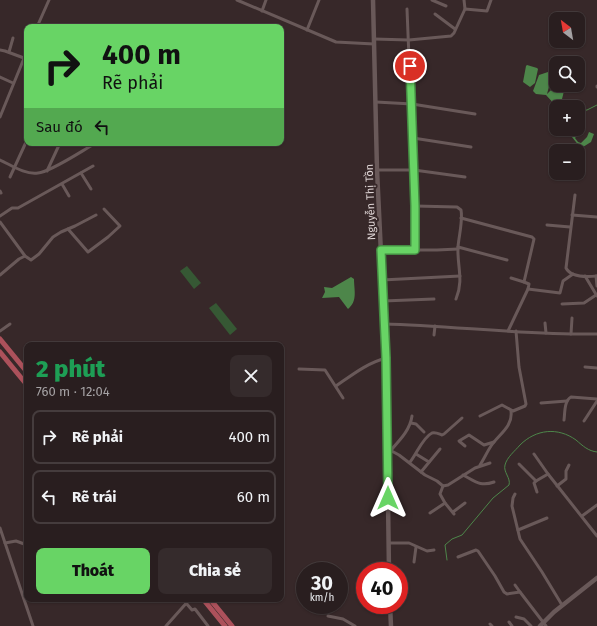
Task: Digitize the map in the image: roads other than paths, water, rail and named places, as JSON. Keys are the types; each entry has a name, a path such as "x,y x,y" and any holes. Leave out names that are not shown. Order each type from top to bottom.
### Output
{"main road":[{"path":"0,339 24,368"},
{"path":"0,352 24,380"},
{"path":"205,602 225,626"},
{"path":"212,602 232,626"}],"street":[{"path":"38,24 49,0"},
{"path":"237,0 336,42 409,40 453,35 465,9 464,0"},
{"path":"262,11 266,0"},
{"path":"307,30 318,1 313,0"},
{"name":"Nguyễn Thị Tồn","path":"373,0 389,450 389,562"},
{"path":"432,0 446,6"},
{"path":"465,9 487,11 491,0"},
{"path":"407,9 412,104 415,250"},
{"path":"435,14 455,29"},
{"path":"9,52 13,38"},
{"path":"0,50 24,58 0,117"},
{"path":"0,77 13,83"},
{"path":"376,102 412,104 475,114"},
{"path":"413,138 471,147"},
{"path":"10,177 24,146"},
{"path":"48,171 59,146"},
{"path":"0,160 27,172 37,174 48,171 91,146"},
{"path":"0,216 12,208 18,208 93,166"},
{"path":"378,170 414,170 465,177"},
{"path":"81,173 91,189"},
{"path":"62,184 69,196"},
{"path":"575,194 566,268 573,274 596,276 597,286"},
{"path":"415,206 457,207 460,210 461,218 458,248 460,286 456,299"},
{"path":"68,229 88,252 120,226 104,209"},
{"path":"0,222 26,256 31,260 34,259 54,237 96,215"},
{"path":"572,215 597,217"},
{"path":"461,218 534,238 524,282"},
{"path":"547,225 570,227"},
{"path":"381,250 458,248 507,260"},
{"path":"0,275 18,259 26,256"},
{"path":"528,289 560,294 563,281 573,274"},
{"path":"382,280 460,276"},
{"path":"562,304 584,303 597,296 585,276"},
{"path":"508,331 529,284 511,278"},
{"path":"383,301 434,299"},
{"path":"571,334 572,318"},
{"path":"545,323 546,333"},
{"path":"0,331 10,324"},
{"path":"384,324 436,326 477,330 597,334"},
{"path":"434,335 436,326"},
{"path":"511,411 525,406 526,402 519,367 516,331"},
{"path":"336,386 364,367 375,361 386,358"},
{"path":"585,367 597,368"},
{"path":"299,368 323,369 327,372 343,398"},
{"path":"541,403 567,401 571,397 597,400 584,421"},
{"path":"564,420 567,401"},
{"path":"480,416 502,405 511,411"},
{"path":"480,465 494,442 511,421 511,411"},
{"path":"412,416 411,423 403,437 389,450 410,462 421,472 443,486 448,485 480,465 490,463"},
{"path":"410,462 422,443 431,434 434,432 442,435 444,434 462,418"},
{"path":"411,423 416,424 424,432"},
{"path":"465,446 459,441 469,435 484,444 494,442"},
{"path":"421,472 440,449"},
{"path":"416,454 429,462"},
{"path":"534,454 557,486 597,536"},
{"path":"519,464 536,481"},
{"path":"557,486 566,479 566,470 569,465"},
{"path":"536,492 534,483 548,474"},
{"path":"463,475 483,485 494,482"},
{"path":"443,486 440,494 453,513 465,503"},
{"path":"515,494 512,498 512,506 520,539 562,605"},
{"path":"430,512 445,503"},
{"path":"582,516 597,505"},
{"path":"518,530 547,518"},
{"path":"0,528 1,535 24,599"},
{"path":"5,543 16,541 24,544"},
{"path":"389,542 409,543 427,551 434,550"},
{"path":"414,562 416,547"},
{"path":"458,557 476,550 478,551 505,594 520,592"},
{"path":"515,585 543,625 562,605 597,578"},
{"path":"25,602 33,626"},
{"path":"166,626 186,603 192,610 195,609 208,626"},
{"path":"390,614 391,626"},
{"path":"328,616 343,619 355,626"},
{"path":"516,617 524,619 531,626"},
{"path":"509,622 512,626"}],"waterway":[{"path":"585,110 597,105"},
{"path":"447,560 445,545 452,539 462,535 493,498 509,485 505,468 507,459 526,440 540,433 562,433 576,440 588,449 597,452"}]}
